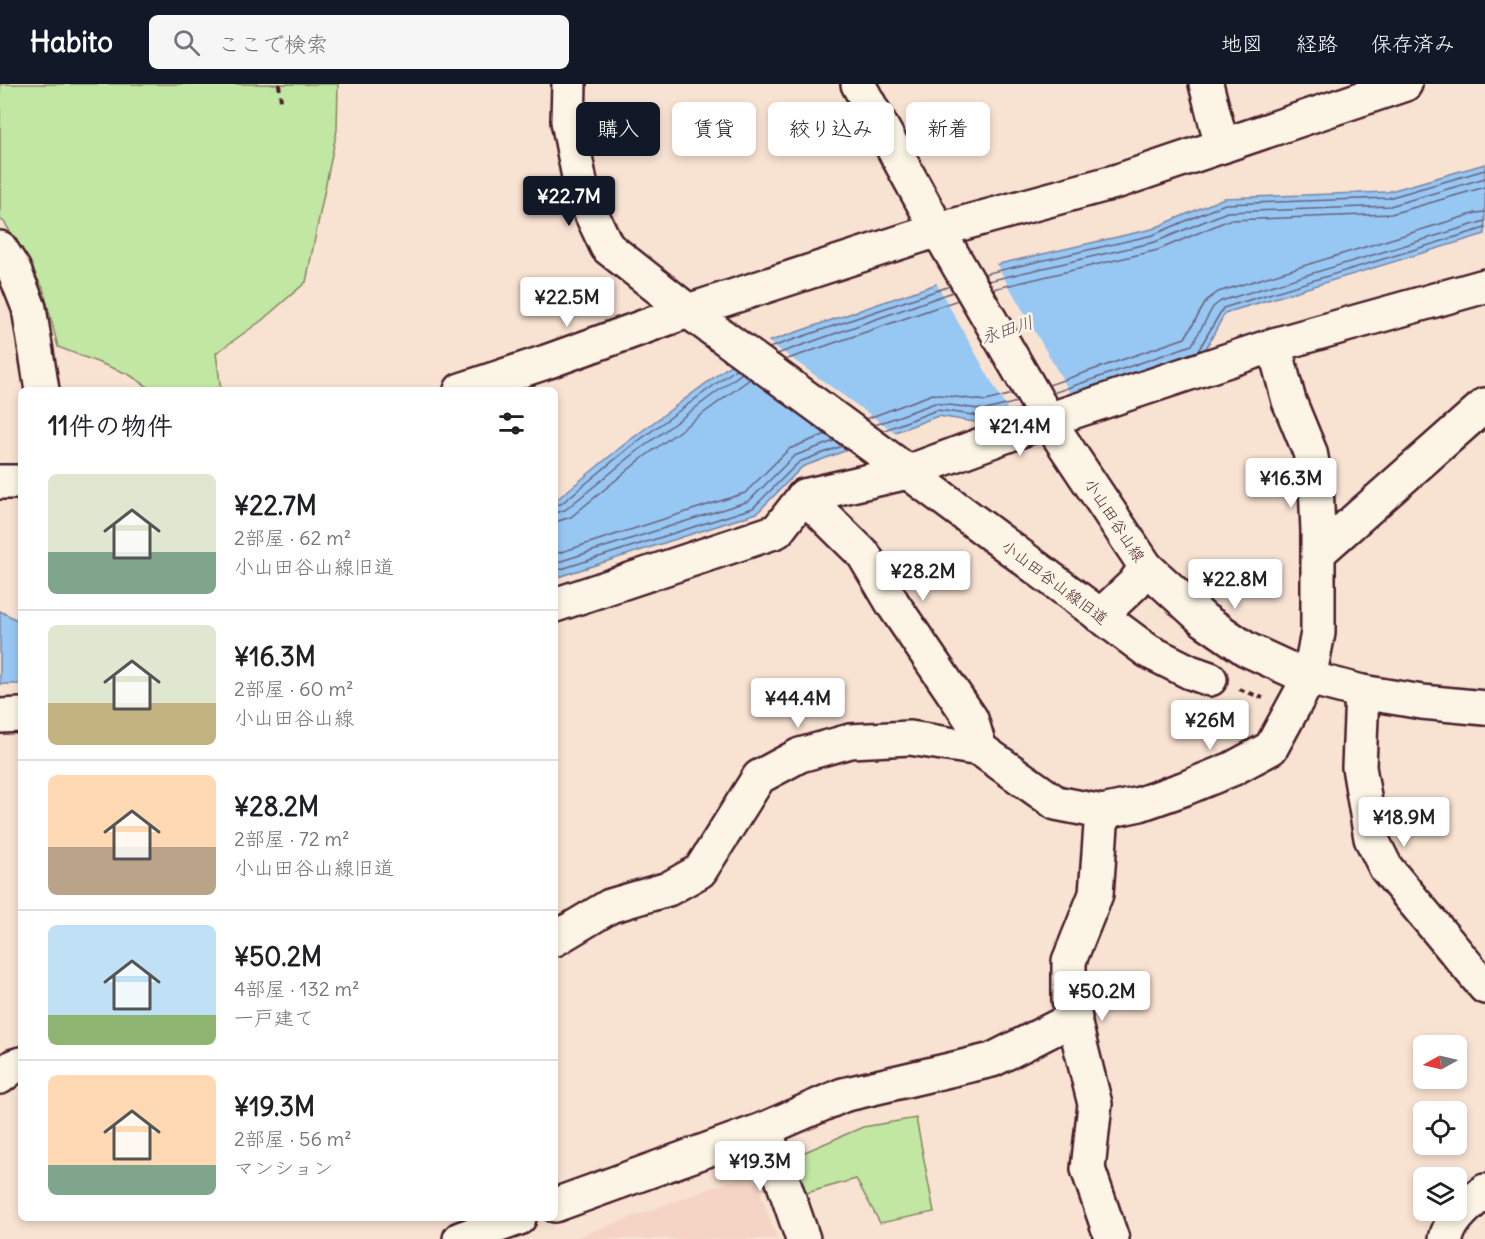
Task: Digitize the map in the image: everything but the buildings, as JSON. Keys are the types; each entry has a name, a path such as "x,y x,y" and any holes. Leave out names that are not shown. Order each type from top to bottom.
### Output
{"street":[{"path":"568,84 568,121 580,182 590,211 607,247 688,311"},
{"name":"小山田谷山線","path":"858,84 938,230 1048,420 1146,567 1204,620 1246,649 1309,678 1362,692 1482,711"},
{"path":"1206,84 1222,146"},
{"path":"470,387 688,311 938,230 1118,181 1405,84"},
{"path":"0,248 14,270 29,308 42,387"},
{"path":"558,604 777,531 804,496 908,472 1048,420 1274,345 1485,286"},
{"name":"小山田谷山線旧道","path":"688,311 1148,651 1190,672 1210,679"},
{"path":"558,937 610,906 668,889 700,871 759,777 800,755 850,741 910,738 980,749 1056,803 1102,812 1140,804 1183,789 1232,769 1271,748 1309,678 1318,633 1316,484 1310,452 1289,401 1274,345"},
{"path":"1318,553 1485,405"},
{"path":"0,482 18,482"},
{"path":"804,496 864,555 893,604 971,719 980,749"},
{"path":"1100,616 1134,584 1146,567"},
{"path":"1362,692 1359,767 1371,838 1386,868 1485,987"},
{"path":"0,716 18,715"},
{"path":"1102,812 1096,894 1069,961 1069,1000 1095,1104 1088,1169 1112,1239"},
{"path":"558,1204 765,1129 843,1095 992,1060 1075,1018"},
{"path":"765,1129 803,1239"},
{"path":"1446,1239 1448,1231 1467,1206 1485,1191"},
{"path":"460,1239 511,1221"}],"path":[{"path":"279,84 281,101"}],"shaded area":[{"path":"753,1173 777,1239 572,1239"}],"green space":[{"path":"0,84 338,84 337,130 306,282 261,321 216,353 221,387 148,387 128,374 58,347 43,288 5,223 0,219"},
{"path":"916,1118 934,1212 880,1223 856,1179 803,1194 791,1158 863,1127"}],"water":[{"name":"永田川","path":"1485,164 1485,234 1225,313 1202,356 1065,404 987,424 938,416 802,467 757,513 558,577 558,499 626,443 756,346 986,267 1152,229 1224,198 1387,192"},
{"path":"0,611 18,620 18,684 0,684"}],"pier":[{"path":"995,262 1076,403 1013,420 935,281"},
{"path":"766,340 897,434 852,452 729,362 754,344"}]}
